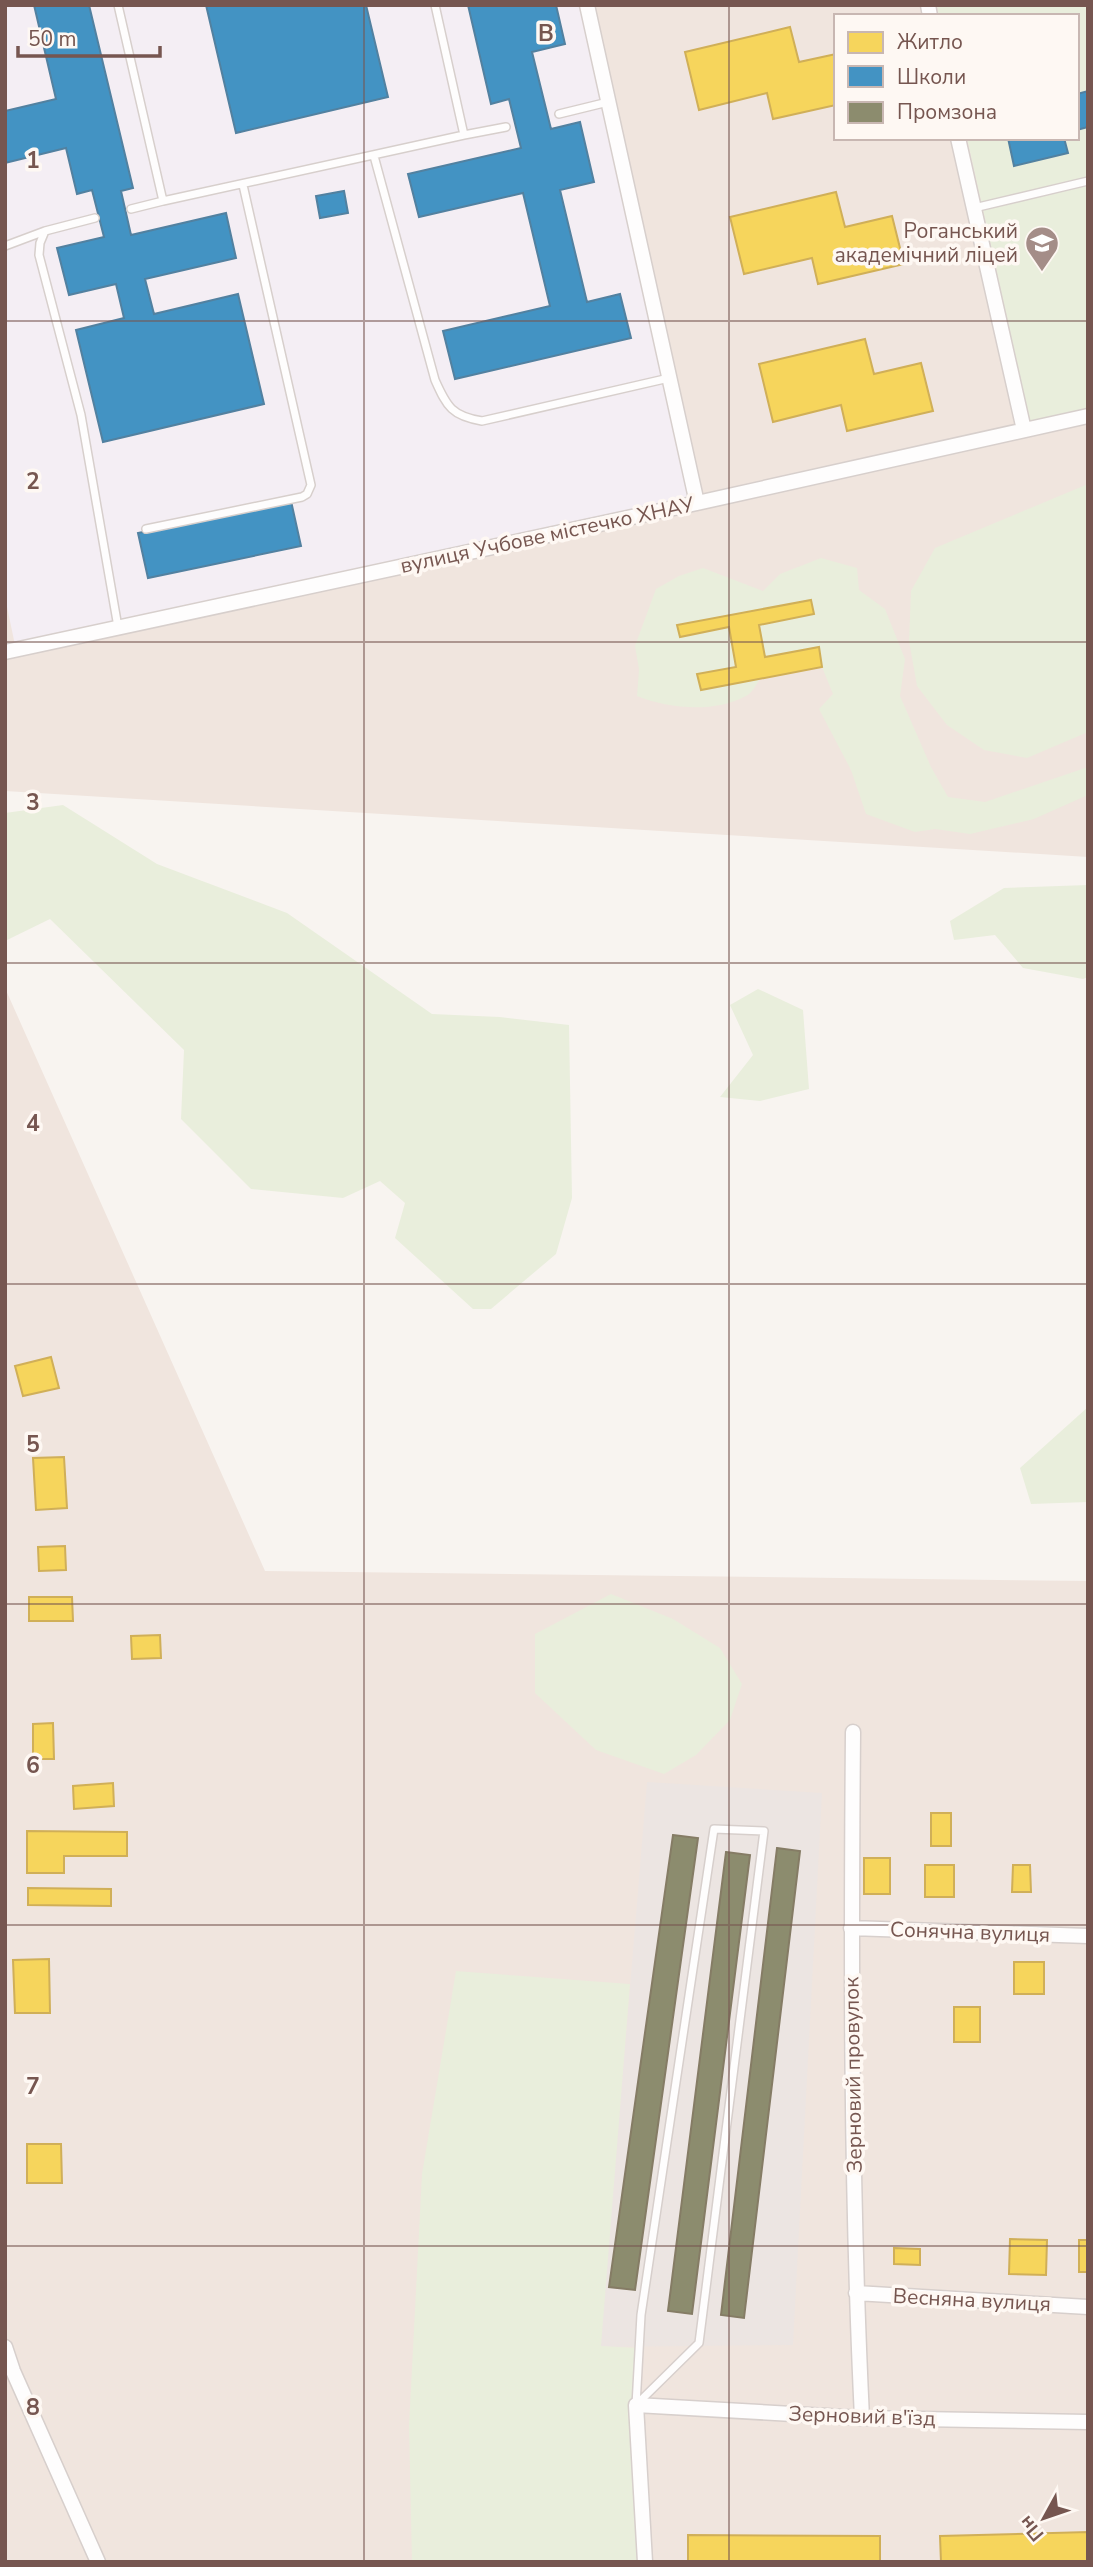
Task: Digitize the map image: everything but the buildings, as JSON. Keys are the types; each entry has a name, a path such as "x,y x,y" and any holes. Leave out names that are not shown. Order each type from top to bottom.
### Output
{"street":[{"path":"587,5 697,503"},
{"path":"958,140 1024,430"},
{"name":"вулиця Учбове містечко ХНАУ","path":"5,652 1088,416"},
{"name":"Зерновий провулок","path":"853,1732 851,1928 856,2293 862,2418"},
{"name":"Сонячна вулиця","path":"851,1928 1088,1936"},
{"name":"Весняна вулиця","path":"856,2293 1088,2307"},
{"path":"5,2347 13,2371 98,2562"},
{"path":"636,2405 645,2562"},
{"name":"Зерновий в'їзд","path":"636,2405 862,2418 1088,2422"}],"lane":[{"path":"118,5 163,201"},
{"path":"435,5 464,135"},
{"path":"559,114 609,102"},
{"path":"131,209 506,127"},
{"path":"373,156 435,380 446,405 464,418 482,421 669,378"},
{"path":"974,208 1088,181"},
{"path":"146,529 302,497 307,494 311,485 243,185"},
{"path":"5,246 45,231 95,218"},
{"path":"45,231 39,255 81,415 118,627"},
{"path":"714,1829 764,1830 699,2343 636,2405 641,2315 714,1829"}],"shaded area":[{"path":"5,5 1088,5 1088,857 5,791"},
{"path":"5,5 587,5 697,503 16,650 5,597"},
{"path":"5,988 265,1571 1088,1581 1088,2562 5,2562"},
{"path":"647,1782 822,1793 793,2345 600,2347"}],"green space":[{"name":"Роганський академічний ліцей","path":"937,5 1088,5 1088,408 1030,421 967,140 1079,140 1079,14 939,14"},
{"path":"1088,484 1088,732 1027,758 984,750 947,725 917,686 909,641 911,591 935,548"},
{"path":"821,558 857,568 859,590 885,609 905,659 900,696 931,767 948,797 985,802 1088,767 1088,795 1034,819 970,834 935,829 915,832 866,814 851,770 819,709 833,694 822,667 819,648 765,657 759,625 814,614 811,600 677,625 680,637 729,627 736,667 698,674 701,690 760,679 746,696 720,705 692,707 663,704 637,696 639,669 635,646 656,589 679,576 703,568 763,591 780,574"},
{"path":"63,805 157,864 287,913 432,1014 500,1017 569,1025 572,1198 556,1254 491,1309 473,1309 395,1238 405,1203 380,1181 343,1198 251,1189 181,1119 184,1050 50,919 5,941 5,813"},
{"path":"1088,885 1088,977 1083,979 1023,968 995,935 954,940 950,921 1004,888"},
{"path":"758,989 803,1010 809,1089 760,1101 720,1097 753,1055 730,1005"},
{"path":"1088,1407 1088,1502 1031,1504 1020,1468"},
{"path":"611,1594 673,1619 720,1648 742,1684 730,1720 696,1755 664,1774 596,1750 535,1693 535,1634"},
{"path":"456,1971 630,1984 601,2346 639,2348 636,2405 645,2562 412,2562 409,2426 422,2174"}],"place":[{"name":"Роганський академічний ліцей","path":"1042,273"}]}
